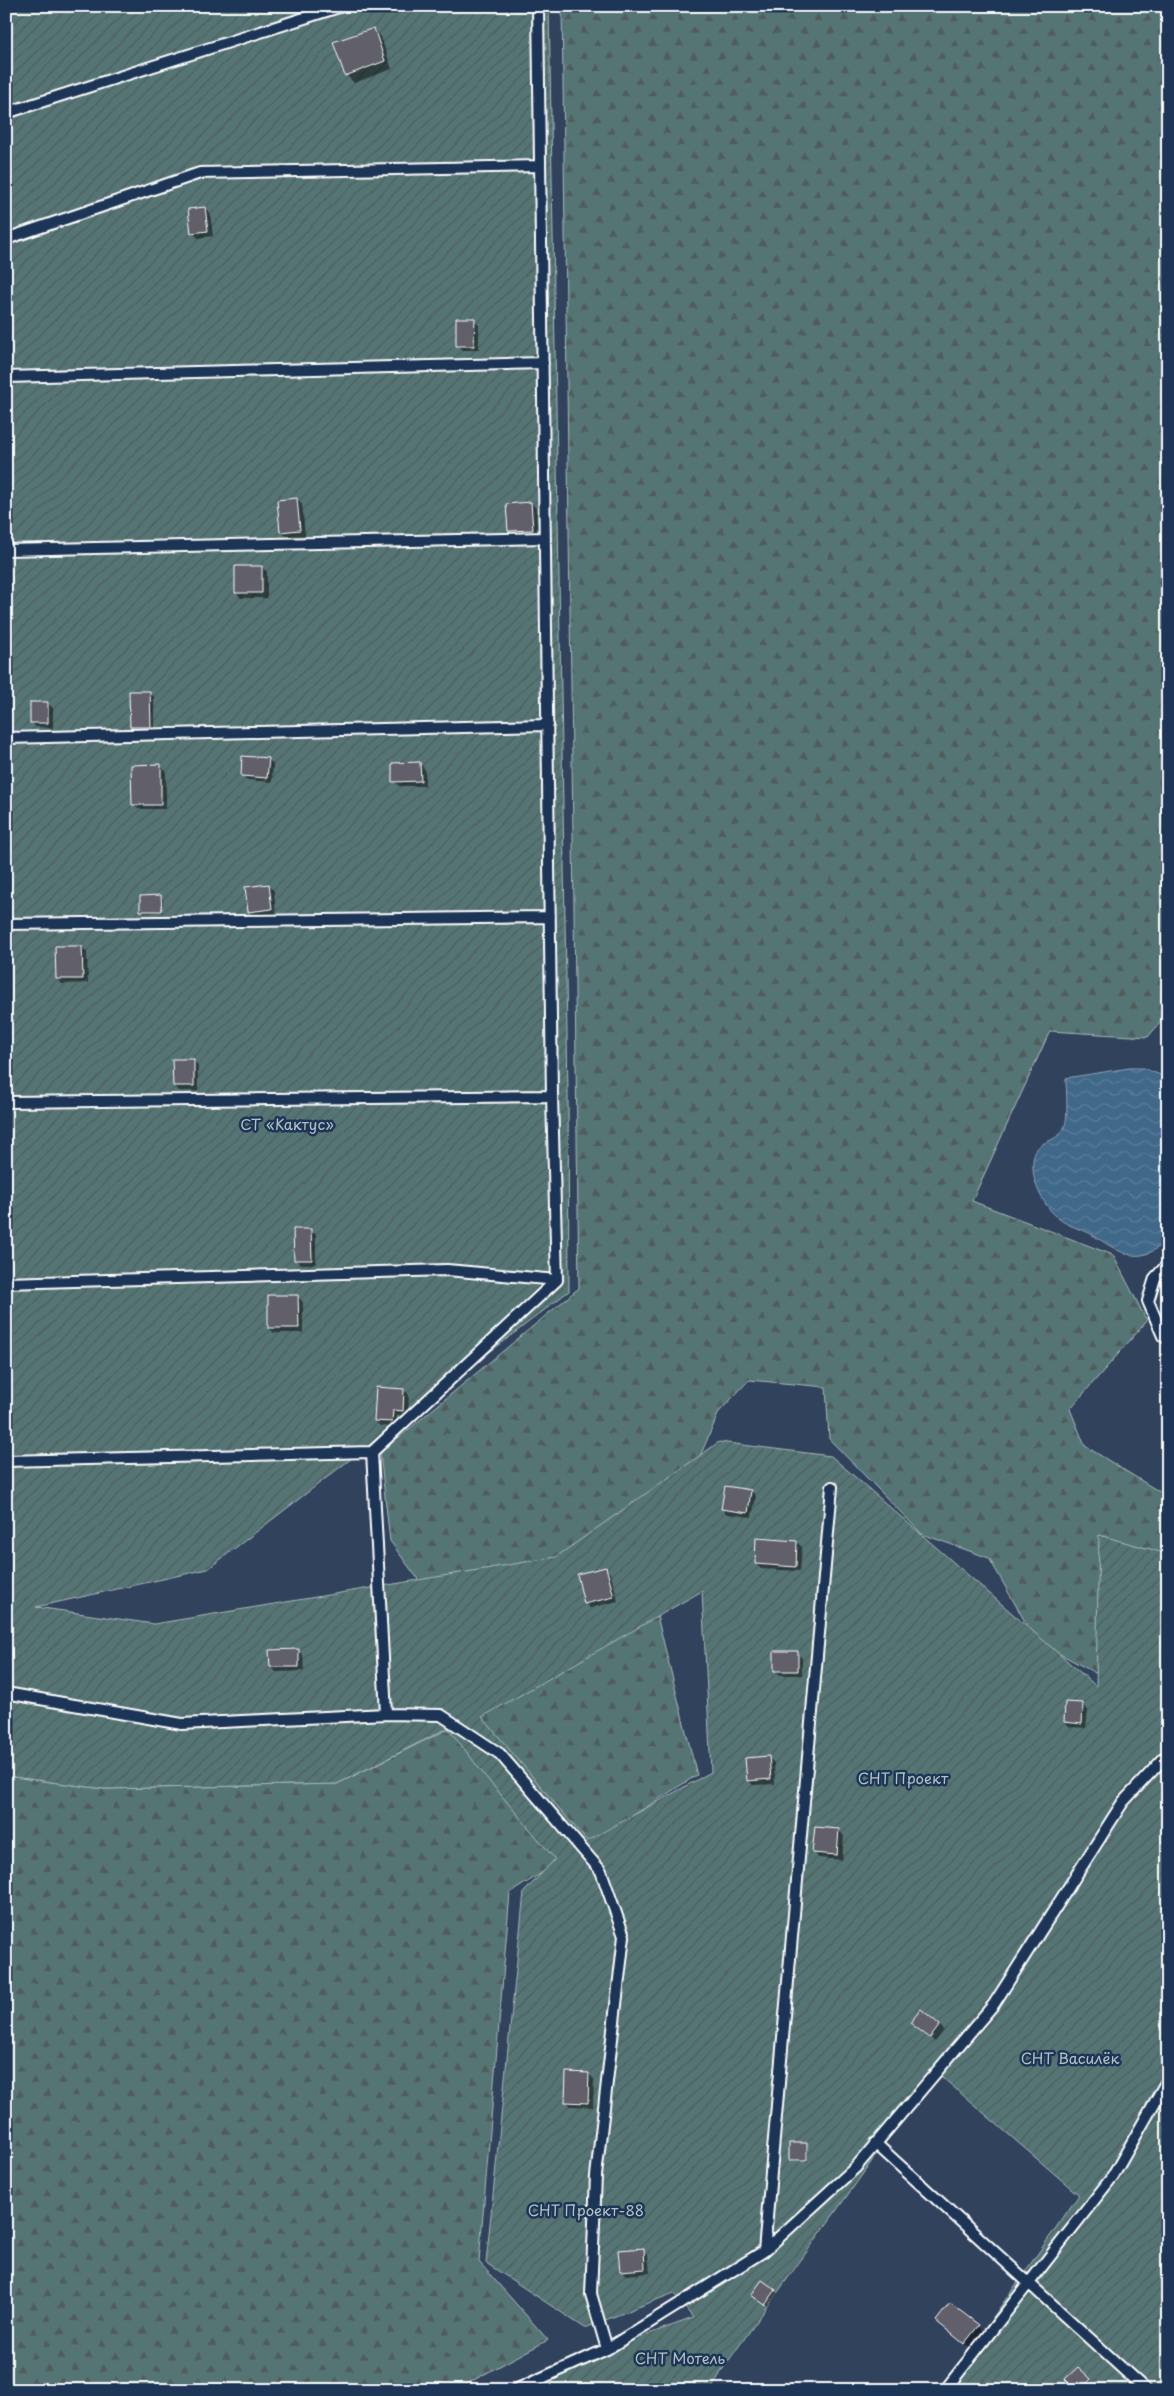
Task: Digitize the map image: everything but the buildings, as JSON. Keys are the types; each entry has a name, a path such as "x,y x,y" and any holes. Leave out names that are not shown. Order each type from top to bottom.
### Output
{"lane":[{"path":"6,113 342,6"},
{"path":"6,1461 372,1452 557,1280 552,1096 538,6"},
{"path":"6,239 200,174 540,166"},
{"path":"6,377 543,363"},
{"path":"6,550 545,538"},
{"path":"6,738 548,726"},
{"path":"6,924 550,917"},
{"path":"6,1102 552,1096"},
{"path":"1168,1264 1155,1278 1148,1301 1163,1336 1168,1339"},
{"path":"6,1283 447,1270 557,1280"},
{"path":"372,1452 386,1714"},
{"path":"764,2251 832,1487"},
{"path":"6,1693 182,1724 386,1714 441,1715 500,1754 602,1871 624,1936 596,2176 590,2294 607,2349"},
{"path":"515,2390 607,2349 764,2251 856,2167 994,2004 1123,1802 1168,1754"},
{"path":"944,2390 1113,2176 1168,2080"},
{"path":"876,2144 1146,2390"}],"green space":[{"path":"6,6 549,6 568,1092 569,1291 208,1569 36,1607 154,1624 556,1557 719,1442 831,1456 1096,1686 1099,1535 1168,1554 1168,2390 942,2390 1079,2195 936,2072 724,2367 711,2390 533,2390 607,2349 693,2318 674,2293 585,2328 486,2263 524,1892 555,1859 485,1776 448,1728 337,1784 104,1789 6,1776","holes":["702,1591 711,1772 587,1841 482,1717"]},
{"path":"562,6 1168,6 1168,1013 1148,1037 1050,1031 972,1201 1113,1255 1147,1321 1070,1409 1085,1446 1168,1497 1168,1561 1099,1675 1036,1641 989,1558 922,1534 829,1439 826,1387 749,1380 719,1412 677,1510 556,1580 434,1601 390,1541 380,1453 579,1288"},
{"path":"657,1616 697,1775 510,1893 479,2262 548,2340 455,2390 6,2390 6,1776 104,1789 337,1784 446,1730"}],"water":[{"path":"1129,1068 1143,1068 1168,1078 1168,1239 1158,1248 1146,1254 1138,1255 1130,1255 1115,1249 1087,1232 1056,1217 1042,1198 1036,1184 1033,1169 1033,1158 1039,1146 1060,1134 1066,1124 1066,1078"}],"park label":[{"name":"СТ «Кактус»","path":"287,1123"},
{"name":"СНТ Проект","path":"903,1777"},
{"name":"СНТ Василёк","path":"1070,2057"},
{"name":"СНТ Проект-88","path":"586,2209"},
{"name":"СНТ Мотель","path":"680,2357"}]}
